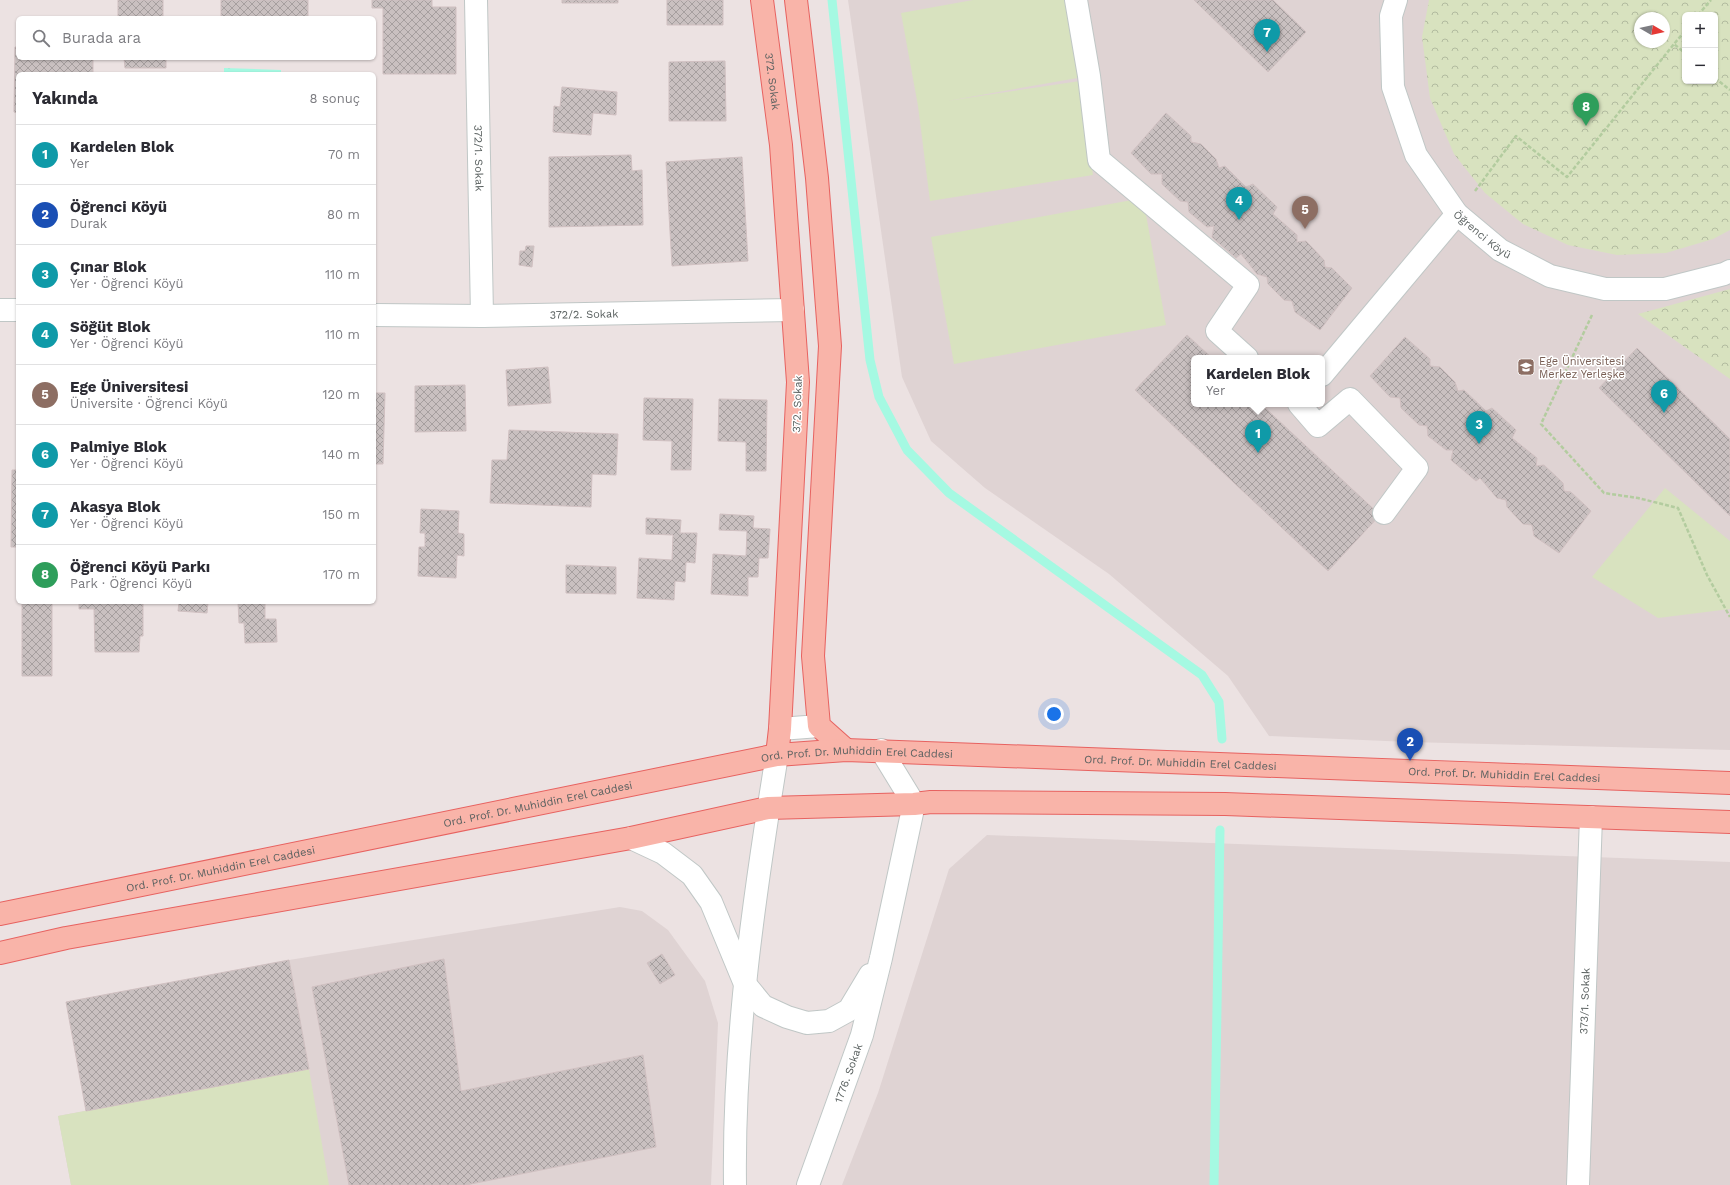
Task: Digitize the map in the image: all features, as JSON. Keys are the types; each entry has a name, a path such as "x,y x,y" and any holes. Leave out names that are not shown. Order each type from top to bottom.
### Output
{"main road":[{"name":"372. Sokak","path":"762,0 781,145 798,382 780,729 777,755"},
{"path":"796,0 817,178 830,346 813,656 819,726 846,750"},
{"name":"Ord. Prof. Dr. Muhiddin Erel Caddesi","path":"0,914 777,755 846,750 881,750 1730,783"},
{"path":"0,953 66,938 631,838 768,808 939,802 1225,804 1730,822"}],"street":[{"name":"372/1. Sokak","path":"476,0 482,316"},
{"path":"1076,0 1089,76 1099,160 1248,285 1217,331 1244,355"},
{"name":"Öğrenci Köyü","path":"1396,0 1391,16 1393,87 1416,155 1457,214 1500,250 1550,276 1605,289 1665,289 1724,274 1730,271"},
{"path":"1325,371 1457,214"},
{"path":"0,310 16,310"},
{"name":"372/2. Sokak","path":"376,315 482,316 793,310"},
{"path":"1302,407 1318,426 1350,399 1417,468 1384,513"},
{"path":"780,729 819,726"},
{"path":"881,750 914,804"},
{"name":"372. Sokak","path":"768,808 777,755"},
{"name":"1776. Sokak","path":"808,1185 862,1035 881,958 914,804"},
{"name":"1776. Sokak","path":"735,1185 734,1133 745,984 768,808"},
{"name":"373/1. Sokak","path":"1578,1185 1591,817"},
{"name":"1776. Sokak","path":"631,838 662,853 692,875 711,902 745,984 762,1006 787,1017 807,1023 829,1021 849,1010 881,958"}],"path":[{"path":"1701,12 1711,0"},
{"path":"1457,214 1516,136 1566,177 1682,35"},
{"path":"1674,44 1682,51"},
{"path":"1718,80 1730,90"},
{"path":"1605,289 1541,424 1604,493 1638,498 1678,508 1707,575 1730,617"}],"shaded area":[{"name":"Ege Üniversitesi Merkez Yerleşke","path":"848,0 1730,0 1730,750 1409,742 1269,736 1228,676 1109,574 985,488 931,441 902,377"},
{"path":"987,835 1730,862 1730,1185 842,1185 878,1093 949,869"},
{"path":"620,907 642,911 668,930 705,981 718,1023 711,1185 71,1185 58,1116 309,1069 289,960"}],"green space":[{"path":"973,0 1076,0 1089,76 947,101 1080,81 1093,175 930,201 918,106 901,13"},
{"path":"1429,0 1730,0 1730,230 1713,239 1666,253 1617,255 1568,245 1523,224 1485,193 1454,154 1430,98 1422,37"},
{"path":"1143,198 1166,325 954,364 931,237"},
{"path":"1730,289 1730,379 1638,314"},
{"path":"1665,488 1730,541 1730,609 1658,618 1592,577"},
{"path":"309,1069 329,1185 71,1185 58,1116"}],"water":[{"path":"224,68 281,70 281,72 224,72"}],"building":[{"path":"118,0 163,0 163,16 118,16"},
{"path":"221,0 308,0 308,16 221,16"},
{"path":"372,0 432,0 432,7 456,7 456,74 383,74 383,8 372,8"},
{"path":"562,0 618,0 618,3 562,3"},
{"path":"667,0 723,0 723,25 667,25"},
{"path":"1194,0 1273,0 1306,32 1268,72"},
{"path":"15,47 16,60 93,60 93,72 16,72 16,112 14,112"},
{"path":"124,60 166,60 166,68 125,68"},
{"path":"725,61 726,121 669,121 669,62"},
{"path":"562,87 617,92 616,115 593,113 591,135 553,132 554,106 560,107"},
{"path":"1166,113 1191,136 1191,142 1201,144 1216,159 1219,168 1225,166 1246,187 1253,184 1277,207 1273,214 1297,235 1297,242 1306,241 1324,260 1325,267 1332,268 1352,288 1320,330 1295,312 1292,301 1284,300 1268,284 1267,277 1257,274 1241,254 1236,258 1212,237 1214,226 1207,227 1189,212 1188,202 1180,201 1162,184 1162,174 1151,174 1131,153"},
{"path":"631,155 632,171 642,170 643,225 549,227 549,157"},
{"path":"742,157 748,261 672,266 666,162"},
{"path":"526,246 534,246 532,267 519,265 520,251 525,251"},
{"path":"1187,335 1209,355 1191,355 1191,407 1264,407 1380,515 1328,571 1135,390"},
{"path":"1405,337 1430,359 1430,366 1440,367 1455,382 1458,391 1464,390 1486,411 1492,408 1516,430 1512,438 1537,458 1536,466 1544,465 1563,483 1564,491 1571,492 1591,511 1559,553 1534,536 1532,525 1523,524 1507,507 1506,500 1497,498 1480,478 1476,481 1451,460 1453,450 1446,450 1428,436 1427,426 1419,425 1401,408 1400,398 1390,397 1370,376"},
{"path":"1637,348 1730,439 1730,516 1599,388"},
{"path":"548,367 551,403 508,406 506,370"},
{"path":"465,385 466,431 415,432 415,386"},
{"path":"376,393 385,393 383,464 376,464"},
{"path":"644,398 693,399 691,470 671,470 672,441 643,440"},
{"path":"719,399 767,400 766,471 746,471 746,442 718,441"},
{"path":"509,430 618,434 616,475 592,474 591,507 490,503 492,460 507,460"},
{"path":"12,470 16,470 16,547 11,547"},
{"path":"421,509 459,511 458,533 464,534 464,556 457,555 456,578 418,576 419,547 425,547 425,533 420,533"},
{"path":"720,514 754,516 753,528 770,529 768,558 759,558 758,577 748,577 748,596 711,594 713,554 746,556 747,531 719,530"},
{"path":"646,518 681,520 680,533 697,533 695,563 686,562 685,582 675,581 674,600 637,598 639,558 672,560 673,535 646,534"},
{"path":"566,565 616,567 616,594 566,593"},
{"path":"22,604 52,604 52,676 22,676"},
{"path":"79,604 143,604 143,636 140,636 139,652 95,652 94,609 79,609"},
{"path":"179,604 208,604 207,613 178,611"},
{"path":"238,604 265,604 265,619 276,619 277,642 245,643 244,623 239,623"},
{"path":"662,954 675,975 660,984 647,963"},
{"path":"444,959 461,1091 643,1055 656,1147 466,1185 349,1185 312,987"},
{"path":"289,960 309,1069 86,1111 66,1002"}],"waterway":[{"path":"832,0 870,360 879,397 907,450 949,493 1202,675 1219,702 1222,739"},
{"path":"1214,1185 1220,830"}],"place":[{"name":"Akasya Blok","path":"1267,52"},
{"name":"Öğrenci Köyü Parkı","path":"1586,126"},
{"name":"Söğüt Blok","path":"1239,220"},
{"name":"Ege Üniversitesi","path":"1305,229"},
{"name":"Ege Üniversitesi Merkez Yerleşke","path":"1526,367"},
{"name":"Palmiye Blok","path":"1664,413"},
{"name":"Çınar Blok","path":"1479,444"},
{"name":"Kardelen Blok","path":"1258,453"},
{"name":"Öğrenci Köyü","path":"1410,761"}]}
